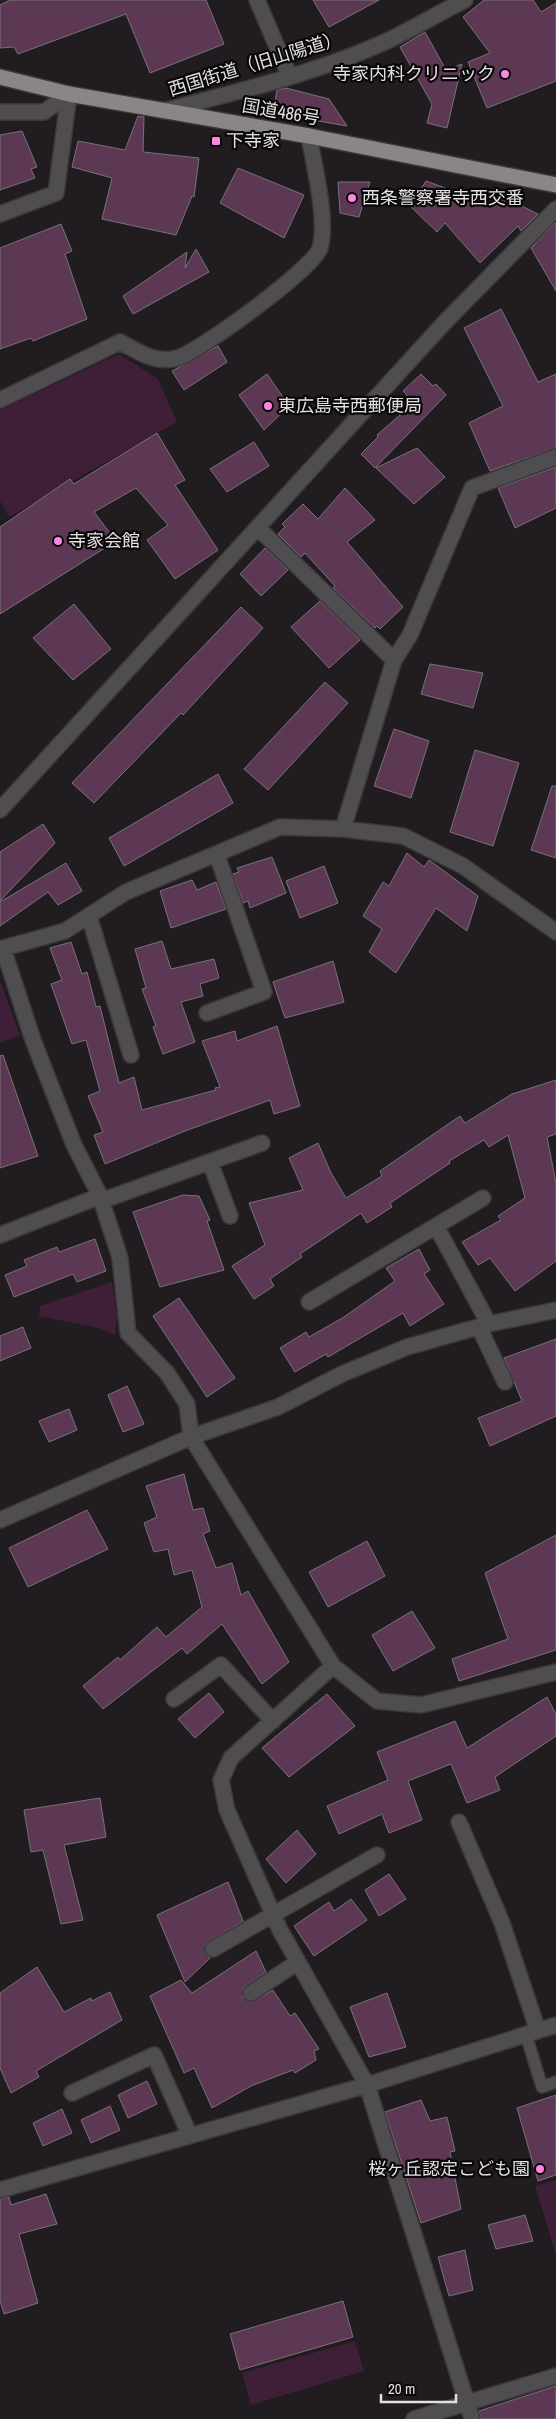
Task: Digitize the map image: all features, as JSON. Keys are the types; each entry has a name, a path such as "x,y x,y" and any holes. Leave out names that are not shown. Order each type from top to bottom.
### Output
{"highway":[{"name":"国道486号","path":"0,77 69,94 309,136 556,185"}],"street":[{"path":"257,0 290,76"},
{"name":"西国街道（旧山陽道）","path":"164,111 290,76 386,41 465,0"},
{"path":"0,112 44,112 69,94"},
{"path":"0,214 56,192 69,94"},
{"path":"0,400 120,342 156,360 178,358 233,325 286,284 319,250 323,225 309,136"},
{"path":"0,810 444,323 556,209"},
{"path":"343,829 394,660 410,635 472,488 556,457"},
{"path":"258,528 394,660"},
{"path":"556,932 463,866 403,836 343,829 280,827 126,892 65,931 2,949 33,1040 74,1145 100,1198 120,1258 128,1333 167,1373 186,1404 191,1437 333,1666 377,1701 421,1705 556,1672"},
{"path":"207,1013 264,992 217,855"},
{"path":"89,916 131,1055"},
{"path":"0,1236 100,1198 262,1143"},
{"path":"210,1162 230,1216"},
{"path":"309,1302 483,1198"},
{"path":"436,1226 484,1325 505,1382"},
{"path":"0,1520 191,1437 278,1407 342,1374 407,1347 484,1325 556,1310"},
{"path":"174,1699 221,1665 272,1721"},
{"path":"333,1666 231,1758 221,1780 227,1810 273,1915 367,2085 472,2419"},
{"path":"459,1822 502,1923 532,2033"},
{"path":"213,1949 377,1855"},
{"path":"251,1993 298,1962"},
{"path":"0,2190 367,2085 556,2025"},
{"path":"72,2093 154,2055 190,2136"},
{"path":"414,2419 556,2376"}],"lane":[{"path":"532,2033 542,2087 556,2082"}],"shaded area":[{"path":"119,354 158,379 177,422 9,517 0,501 0,410"},
{"path":"0,981 20,1035 0,1043"},
{"path":"112,1282 117,1315 115,1335 99,1328 39,1316 40,1306"},
{"path":"556,2180 556,2255 535,2186"},
{"path":"355,2341 364,2371 251,2405 242,2373"}],"building":[{"path":"10,0 206,0 224,44 150,73 126,14 18,54 14,47 0,48 0,5"},
{"path":"313,0 379,0 329,27"},
{"path":"484,0 533,0 541,12 556,3 556,81 487,108 468,62 490,53 463,17"},
{"path":"425,32 446,70 462,64 447,128 427,123 432,104 400,47"},
{"path":"286,88 329,99 347,126 273,113 277,90"},
{"path":"138,116 144,117 143,152 199,158 194,197 192,196 176,235 102,219 112,178 72,167 78,141 125,150"},
{"path":"22,131 37,167 31,169 35,178 0,190 0,135"},
{"path":"238,168 304,195 284,238 220,203"},
{"path":"426,181 492,205 500,197 499,195 538,214 521,231 518,226 480,263 445,223 437,232 410,206"},
{"name":"西条警察署寺西交番","path":"338,182 370,182 359,217 340,213"},
{"path":"556,223 556,291 531,248"},
{"path":"61,224 72,251 65,254 87,319 33,341 31,338 0,349 0,248"},
{"path":"196,249 209,272 133,314 123,296 187,252 185,268"},
{"path":"501,309 538,382 556,374 556,448 490,471 469,423 503,406 464,328"},
{"path":"218,346 227,362 184,390 172,371"},
{"name":"東広島寺西郵便局","path":"267,374 289,406 264,430 239,395"},
{"path":"421,374 433,386 436,384 446,395 375,468 361,454 378,437 377,435 408,408 401,402 407,395 403,391"},
{"path":"157,433 185,480 175,485 218,550 175,579 147,540 168,525 136,488 94,512 116,541 0,614 0,527 70,479 74,484"},
{"path":"254,442 269,466 227,492 210,469"},
{"path":"417,448 445,477 414,504 376,468"},
{"path":"556,467 556,508 515,528 498,488"},
{"path":"345,488 375,520 347,542 403,607 380,629 377,626 375,628 333,588 335,586 305,553 301,557 278,534 285,527 282,524 303,504 318,519"},
{"path":"265,548 288,570 261,596 240,574"},
{"path":"320,601 360,640 329,668 291,627"},
{"path":"74,604 111,649 73,680 33,638"},
{"path":"241,607 263,628 183,715 181,713 94,803 72,783"},
{"path":"430,664 483,673 473,708 421,694"},
{"path":"325,682 348,703 268,790 244,769"},
{"path":"394,729 429,741 411,798 374,786"},
{"path":"475,750 519,763 493,846 450,832"},
{"path":"218,774 233,803 124,866 109,838"},
{"path":"552,786 556,786 556,858 531,850"},
{"path":"43,824 55,843 0,901 0,852"},
{"path":"407,853 424,867 429,860 478,896 467,931 436,908 396,973 369,952 382,929 363,916 383,882 389,886"},
{"path":"272,857 286,893 250,908 248,901 243,903 233,874 239,872 237,868"},
{"path":"66,863 82,891 58,905 48,892 0,926 0,902"},
{"path":"324,866 338,903 300,918 286,881"},
{"path":"192,880 197,890 216,882 226,909 171,928 160,891"},
{"path":"162,941 171,969 214,959 219,978 200,984 203,996 181,1002 195,1042 163,1054 153,1027 156,1026 142,989 146,988 135,949"},
{"path":"71,942 82,974 87,972 96,1007 100,1006 119,1083 134,1077 142,1110 216,1090 215,1088 220,1087 202,1041 235,1031 237,1041 277,1026 300,1106 274,1114 270,1100 185,1131 105,1164 94,1135 103,1132 88,1096 100,1091 86,1040 72,1044 51,984 62,980 50,948"},
{"path":"333,961 344,1002 285,1018 273,982"},
{"path":"3,1055 38,1156 0,1168 0,1056"},
{"path":"556,1080 556,1134 547,1137 556,1183 556,1261 515,1291 490,1258 478,1265 462,1242 501,1220 498,1216 525,1198 508,1135 489,1147 484,1140 449,1161 450,1163 390,1203 392,1207 367,1223 361,1213 300,1254 302,1257 270,1279 274,1286 254,1299 232,1266 265,1245 249,1203 303,1190 289,1158 318,1143 331,1173 346,1198 382,1176 380,1171 460,1116 465,1123 512,1094"},
{"path":"183,1195 199,1196 210,1220 207,1221 224,1270 160,1287 133,1212"},
{"path":"95,1239 106,1271 77,1282 73,1274 14,1297 5,1275 27,1266 24,1260 57,1247 59,1252"},
{"path":"419,1249 430,1270 424,1274 444,1304 410,1326 403,1313 328,1357 326,1354 295,1372 280,1348 306,1332 309,1337 344,1317 395,1281 386,1268"},
{"path":"179,1298 235,1378 207,1397 153,1316"},
{"path":"23,1327 31,1348 0,1361 0,1336"},
{"path":"556,1339 556,1416 490,1446 478,1418 522,1401 504,1358"},
{"path":"127,1386 144,1424 123,1432 108,1395"},
{"path":"69,1409 77,1430 49,1442 39,1421"},
{"path":"184,1474 193,1510 203,1508 210,1531 203,1534 216,1568 232,1563 241,1595 248,1591 289,1662 262,1684 222,1624 187,1654 182,1648 103,1709 83,1686 118,1657 120,1660 157,1627 166,1637 202,1607 192,1570 174,1575 168,1549 154,1552 144,1523 157,1517 146,1486"},
{"path":"87,1510 108,1549 28,1587 9,1548"},
{"path":"556,1535 556,1650 459,1681 452,1659 508,1639 485,1573"},
{"path":"367,1541 385,1576 328,1607 309,1572"},
{"path":"412,1611 435,1648 393,1671 372,1635"},
{"path":"209,1693 224,1712 195,1738 178,1719"},
{"path":"327,1694 355,1726 289,1777 262,1748"},
{"path":"547,1697 556,1714 556,1736 495,1777 500,1790 467,1803 451,1764 408,1781 422,1820 389,1833 382,1814 339,1834 327,1806 388,1780 377,1752 455,1721 467,1748"},
{"path":"100,1798 106,1837 64,1845 83,1920 61,1924 43,1850 31,1852 24,1810"},
{"path":"297,1830 316,1854 286,1883 266,1859"},
{"path":"389,1874 406,1899 379,1916 365,1890"},
{"path":"228,1882 243,1921 205,1944 205,1953 210,1958 185,1982 157,1915"},
{"path":"351,1899 367,1920 314,1956 294,1926 329,1902 334,1911"},
{"path":"256,1951 266,1972 243,1988 243,1998 252,2002 273,1990 290,2016 295,2013 319,2049 314,2051 316,2060 295,2073 293,2070 251,2086 212,2108 194,2068 184,2073 150,1996 181,1980 192,1993"},
{"path":"37,1967 64,2012 91,1998 92,2001 110,1992 122,2020 36,2071 39,2077 11,2093 0,2068 0,1993"},
{"path":"387,1993 406,2047 369,2057 350,2007"},
{"path":"147,2081 157,2104 128,2118 118,2095"},
{"path":"556,2095 556,2175 538,2181 517,2108"},
{"path":"421,2100 430,2121 447,2117 455,2151 450,2152 461,2209 421,2223 385,2112"},
{"path":"110,2106 120,2130 91,2143 81,2120"},
{"path":"62,2109 72,2133 43,2146 33,2123"},
{"path":"46,2194 57,2224 19,2234 38,2303 4,2314 0,2301 0,2199 9,2197 11,2205"},
{"path":"525,2215 533,2241 496,2249 488,2225"},
{"path":"465,2250 473,2290 449,2296 438,2257"},
{"path":"343,2301 353,2337 240,2370 230,2334"},
{"path":"556,2386 556,2419 481,2419 479,2411"}],"place":[{"name":"寺家内科クリニック","path":"505,74"},
{"name":"下寺家","path":"216,141"},
{"name":"西条警察署寺西交番","path":"352,198"},
{"name":"東広島寺西郵便局","path":"268,406"},
{"name":"寺家会館","path":"58,541"},
{"name":"桜ヶ丘認定こども園","path":"540,2169"}]}
